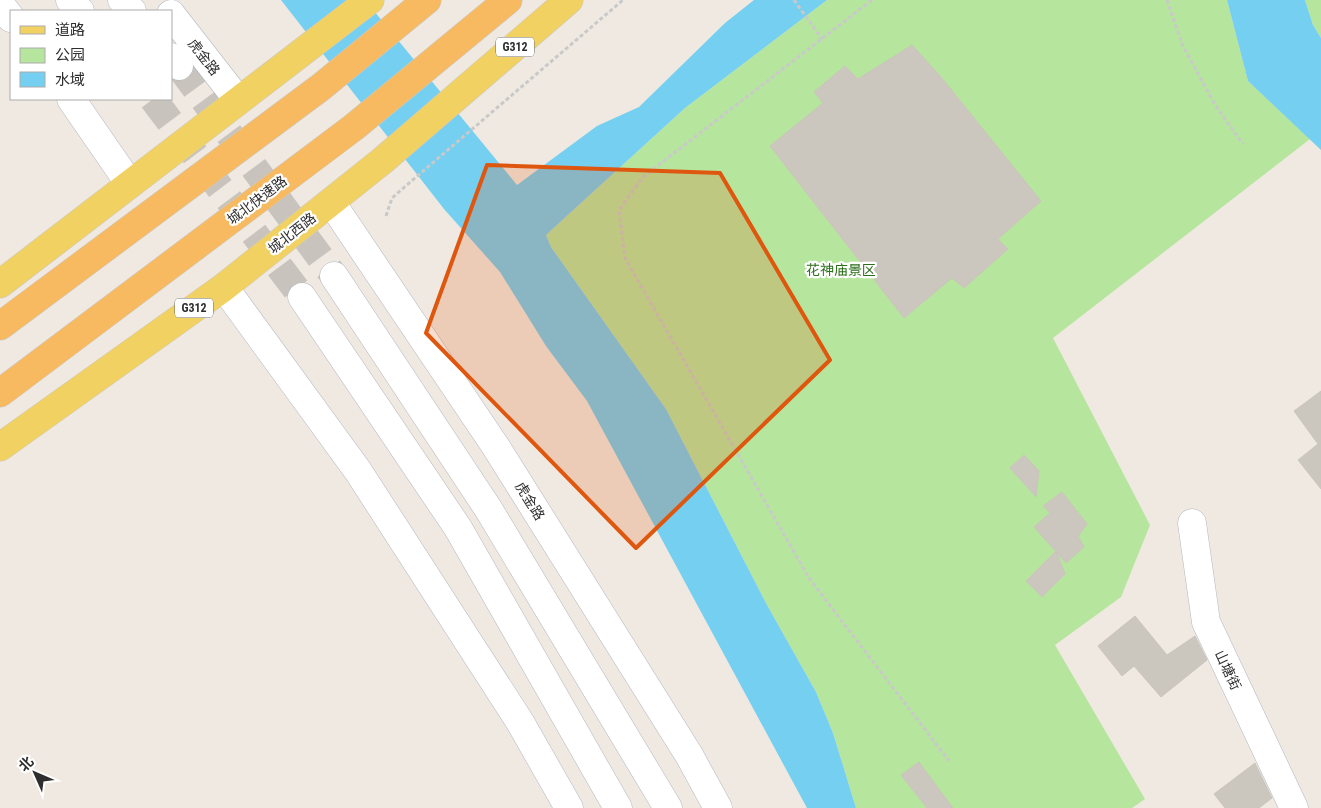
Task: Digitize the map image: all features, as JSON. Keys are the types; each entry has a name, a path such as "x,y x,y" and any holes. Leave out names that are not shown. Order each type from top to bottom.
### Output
{"highway":[{"path":"0,326 321,87 427,0"},
{"name":"城北快速路","path":"0,393 354,127 434,63 508,0"}],"main road":[{"path":"0,284 129,183 370,0"},
{"name":"城北西路","path":"0,447 224,287 382,161 569,0"}],"street":[{"path":"70,0 79,10"},
{"path":"122,0 131,10"},
{"path":"0,4 10,17"},
{"name":"虎金路","path":"172,15 238,100"},
{"path":"72,100 129,183"},
{"name":"虎金路","path":"331,202 496,447 689,755 718,808"},
{"path":"334,276 489,510 668,808"},
{"path":"224,287 358,471 520,722 569,808"},
{"path":"302,297 458,528 618,808"},
{"name":"山塘街","path":"1192,523 1206,622 1294,808"}],"path":[{"path":"386,216 392,198 624,0"},
{"path":"794,0 822,39"},
{"path":"872,0 643,178 619,210 625,258 808,578 950,760"},
{"path":"1167,0 1182,44 1215,105 1243,144"}],"highlighted area":[{"path":"487,165 720,173 830,360 636,548 426,333"}],"green space":[{"name":"花神庙景区","path":"827,0 1227,0 1248,81 1310,139 1053,338 1150,525 1121,597 1055,645 1145,799 1132,808 856,808 833,733 816,692 767,605 666,409 551,247 546,235 685,108"},
{"path":"1305,0 1321,0 1321,38 1313,25"}],"water":[{"path":"281,0 365,0 517,185 597,126 639,107 725,23 754,0 827,0 685,108 546,235 551,247 666,409 767,605 816,692 833,733 856,808 807,808 587,401 546,346 500,272 444,209"},
{"path":"1227,0 1305,0 1313,25 1321,38 1321,150 1248,81"}],"building":[{"path":"912,45 941,77 1041,201 998,239 1008,249 964,288 952,278 904,318 770,146 823,103 814,92 845,66 858,79"},
{"path":"1321,391 1321,489 1298,460 1318,444 1294,411"},
{"path":"1024,455 1039,471 1036,497 1010,468"},
{"path":"1062,492 1087,524 1078,536 1084,547 1066,563 1034,527 1050,513 1043,506"},
{"path":"1056,551 1065,574 1042,597 1026,581"},
{"path":"1135,616 1167,655 1195,636 1207,660 1161,697 1134,666 1122,676 1098,646"},
{"path":"919,762 953,808 927,808 901,775"},
{"path":"1255,763 1272,798 1259,808 1225,808 1214,794"}],"tunnel":[{"path":"179,66 334,276"},
{"path":"154,100 302,297"}]}
